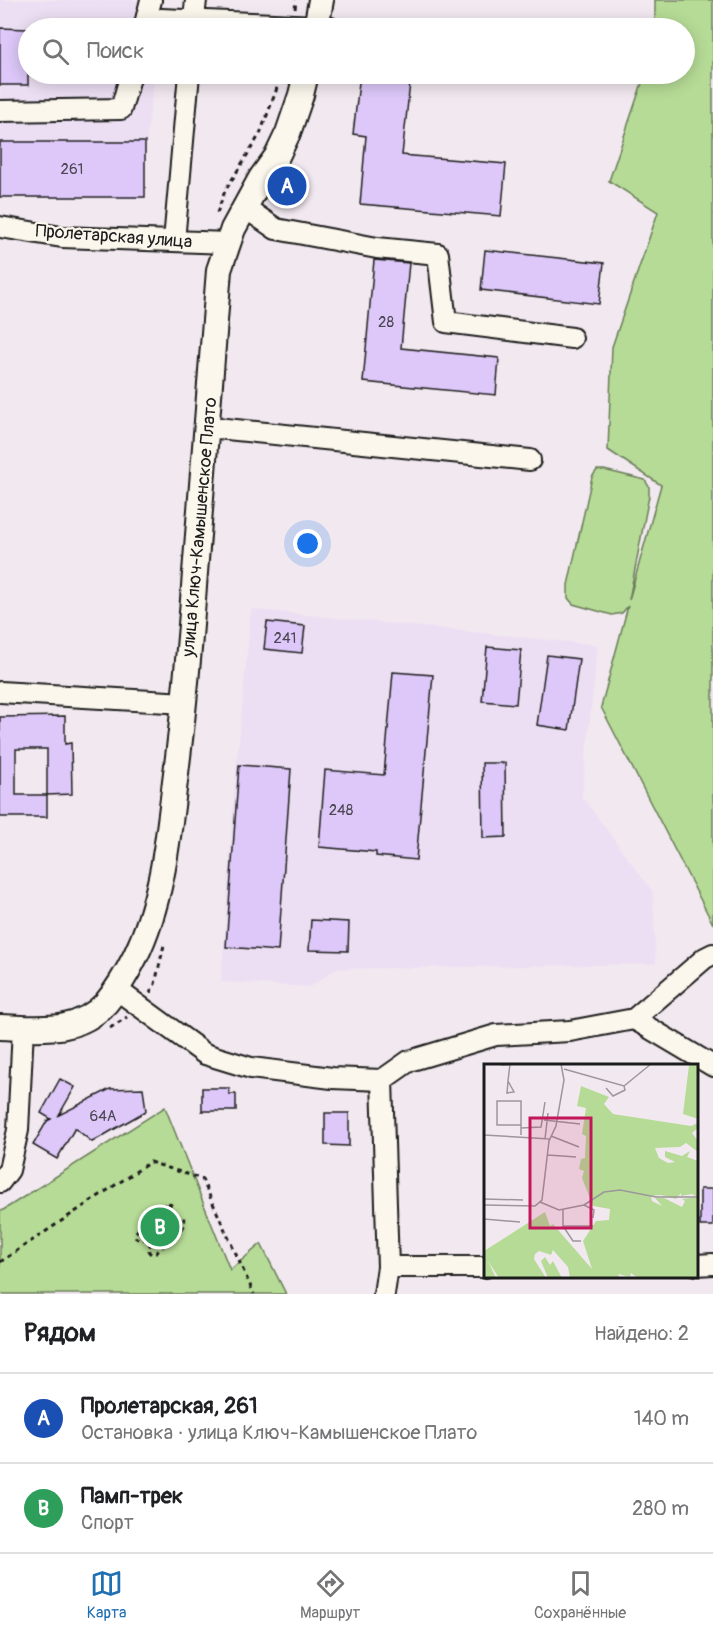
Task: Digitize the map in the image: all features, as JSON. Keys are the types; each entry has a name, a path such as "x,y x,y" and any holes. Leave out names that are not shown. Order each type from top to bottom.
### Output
{"main road":[{"path":"321,0 321,18"},
{"name":"улица Ключ-Камышенское Плато","path":"11,1027 58,1028 89,1017 98,1010 116,989 141,945 158,895 167,849 185,703 219,270 233,229 244,207 277,156 288,134 304,84"}],"street":[{"path":"151,0 152,18"},
{"path":"195,18 196,0"},
{"path":"0,111 121,109 128,84"},
{"path":"174,240 188,84"},
{"path":"244,207 276,229 377,248 438,254 446,322 572,338"},
{"name":"Пролетарская улица","path":"0,227 62,237 228,243"},
{"path":"207,427 530,460"},
{"path":"0,692 185,703"},
{"path":"116,989 205,1054 251,1068 332,1078 382,1080 409,1061 496,1035 570,1031 634,1019 705,958 713,954"},
{"path":"634,1019 713,1066"},
{"path":"0,1182 9,1170 18,1130 11,1027"},
{"path":"382,1080 388,1267 384,1294"},
{"path":"388,1267 484,1268"}],"path":[{"path":"0,1262 150,1162 202,1179 254,1294"},
{"path":"168,1203 173,1208 172,1212 162,1221 164,1227 170,1227 179,1218 184,1219 186,1224 156,1253 151,1254 148,1249 159,1237 159,1231 152,1230 140,1240 135,1236 138,1230 168,1203"}],"shaded area":[{"path":"0,0 164,0 162,18 18,18 18,84 154,84 146,144 145,199 0,198"},
{"path":"251,609 598,645 582,796 653,892 656,964 336,969 310,987 221,982 234,793"}],"green space":[{"path":"655,0 713,0 713,924 601,707 628,606 622,613 612,615 573,604 568,598 568,585 592,477 597,470 645,480 649,487 629,600 661,485 608,450 612,347 658,212 609,181 642,84 695,84 695,18 655,18"},
{"path":"165,1107 230,1270 261,1244 286,1294 0,1294 0,1212"}],"building":[{"path":"0,28 18,29 18,84 28,85 0,85"},
{"path":"359,84 410,84 402,155 506,164 501,216 360,204 366,136 353,134"},
{"path":"0,142 145,142 145,197 0,197"},
{"path":"485,250 604,263 599,304 481,290"},
{"path":"374,260 409,263 401,348 499,358 496,395 363,382"},
{"path":"267,622 305,626 302,653 264,649"},
{"path":"487,647 521,650 516,704 482,701"},
{"path":"547,655 579,659 569,730 537,725"},
{"path":"393,672 433,675 416,860 376,856 376,852 319,847 325,770 384,775"},
{"path":"65,716 65,744 71,743 72,794 47,795 47,817 0,817 0,717","holes":["16,749 47,749 47,795 16,795"]},
{"path":"482,763 505,763 506,837 483,838"},
{"path":"239,765 291,769 278,951 226,947"},
{"path":"311,920 349,922 348,951 309,950"},
{"path":"60,1079 75,1087 59,1115 110,1089 143,1088 146,1111 92,1142 75,1128 57,1159 33,1145 47,1121 51,1119 41,1113"},
{"path":"202,1088 229,1088 229,1094 236,1094 236,1111 202,1111"},
{"path":"325,1113 349,1113 349,1146 325,1145"},
{"path":"700,1189 713,1189 713,1226 700,1226"}],"place":[{"name":"Пролетарская, 261","path":"287,186"},
{"name":"Памп-трек","path":"160,1227"}]}
